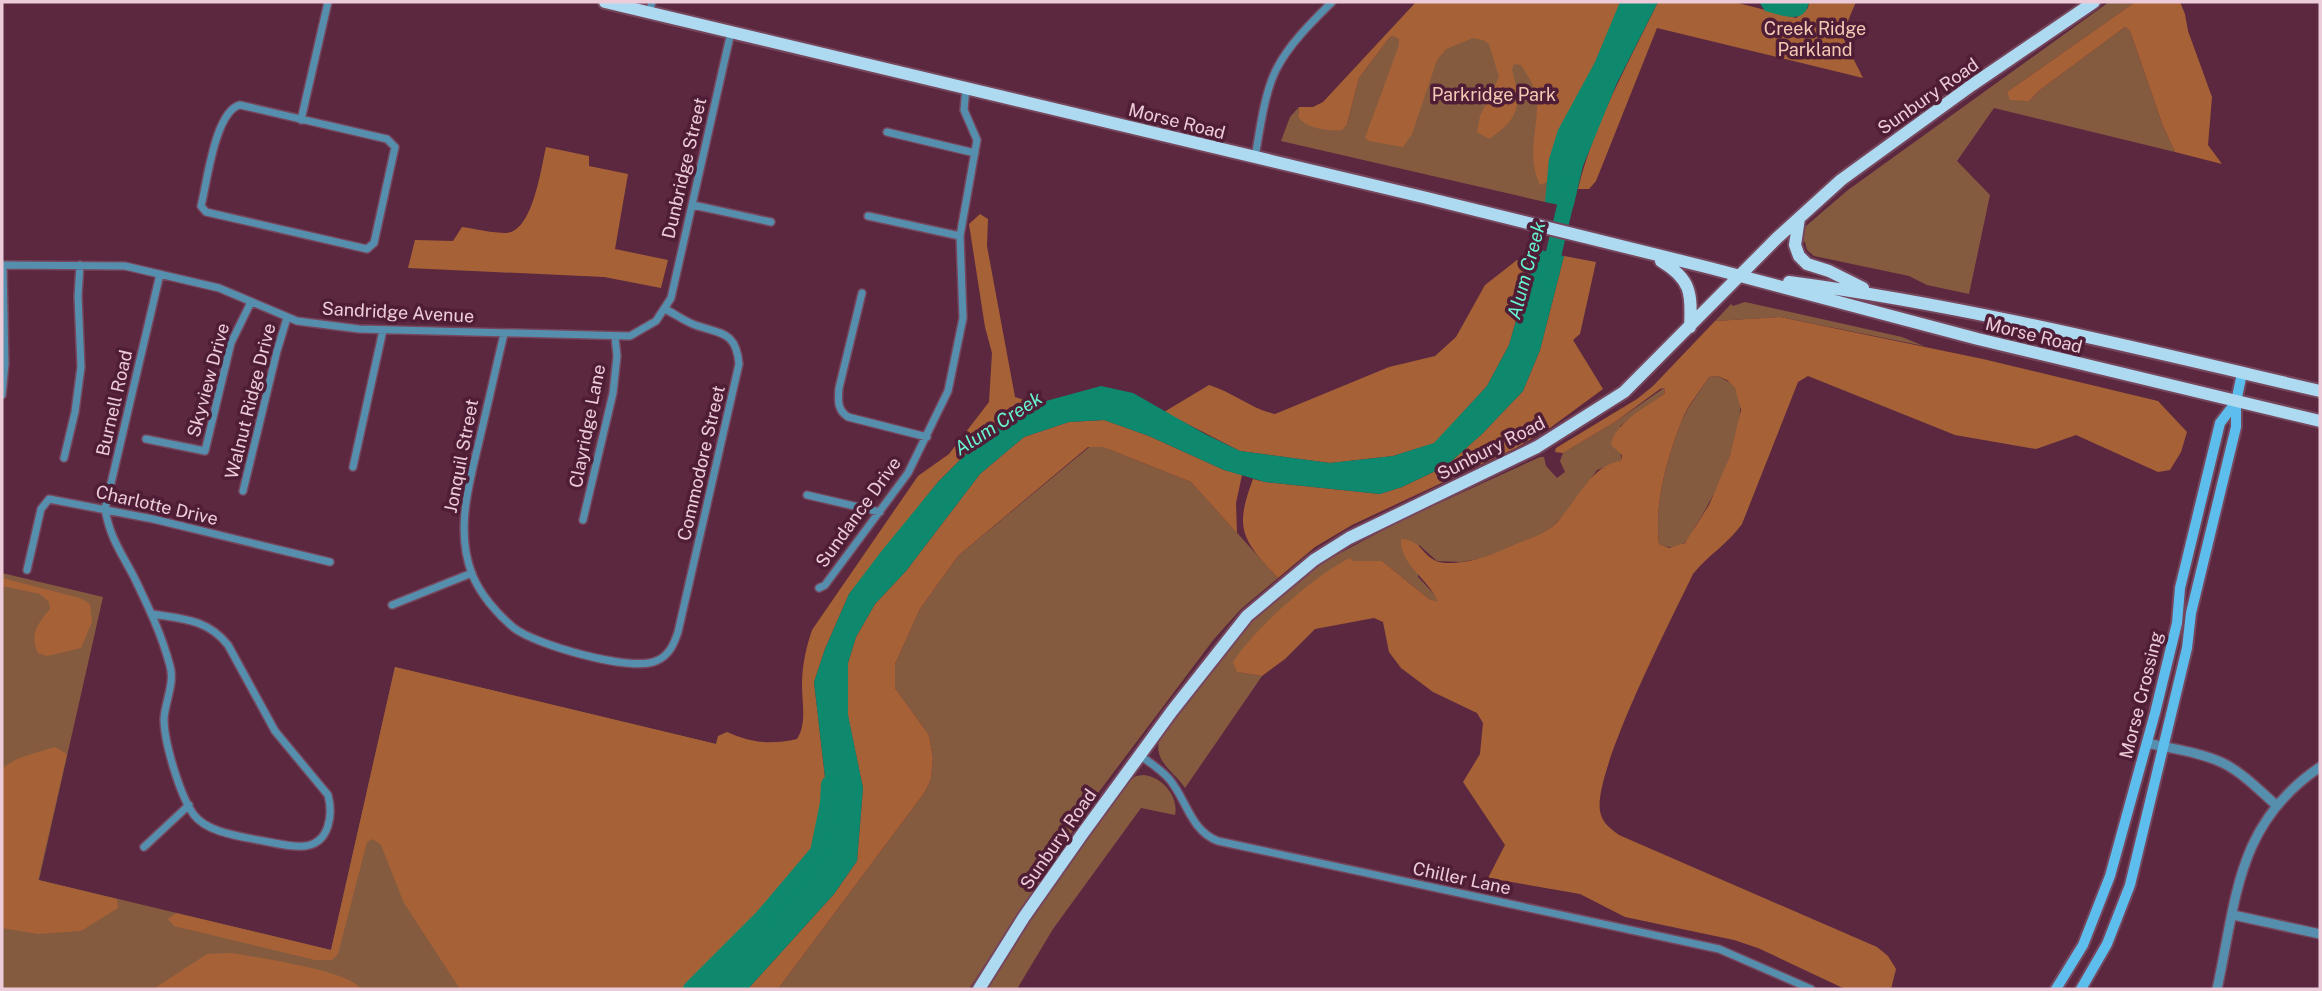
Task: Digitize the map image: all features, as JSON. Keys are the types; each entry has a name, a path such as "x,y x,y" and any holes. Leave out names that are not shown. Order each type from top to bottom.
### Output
{"main road":[{"name":"Morse Road","path":"605,2 651,7 731,32 1648,253 1978,339 2320,421"},
{"name":"Sunbury Road","path":"979,989 1037,897 1139,755 1247,616 1314,560 1349,538 1537,447 1624,392 1841,180 2094,2"},
{"path":"1800,218 1795,245 1799,256 1807,264 1829,271 1872,293"},
{"path":"1648,253 1677,270 1688,286 1692,301 1690,327"},
{"name":"Morse Road","path":"1740,276 1872,293 1983,313 2320,391"},
{"name":"Morse Crossing","path":"2081,989 2107,944 2130,885 2236,427 2236,402 2242,373"},
{"name":"Morse Crossing","path":"2056,989 2083,944 2110,876 2177,623 2180,587 2220,423 2236,402"}],"street":[{"path":"301,120 328,2"},
{"path":"1255,158 1276,69 1308,26 1332,2"},
{"name":"Dunbridge Street","path":"665,309 671,298 731,32"},
{"name":"Sundance Drive","path":"820,588 825,585 908,473 948,391 961,338 963,318 960,236 977,140 964,110 966,87"},
{"path":"240,105 301,120 387,139 395,147 374,243 367,249 206,212 201,206 222,121 233,106 240,105"},
{"path":"887,132 975,153"},
{"path":"693,205 771,222"},
{"path":"868,216 960,236"},
{"path":"2,265 5,364 2,395"},
{"name":"Sandridge Avenue","path":"2,265 125,266 219,288 287,318 309,323 383,330 630,336 656,321 665,309"},
{"path":"64,458 75,412 81,367 78,296 80,265"},
{"name":"Burnell Road","path":"160,274 106,509 109,532 152,614 172,671 164,718 166,747 189,805"},
{"path":"862,293 839,388 840,409 848,417 927,437"},
{"name":"Skyview Drive","path":"146,439 205,452 231,342 251,302"},
{"name":"Commodore Street","path":"658,660 672,649 678,632 739,364 738,350 730,337 717,330 694,324 665,309"},
{"name":"Walnut Ridge Drive","path":"243,491 276,351 287,318"},
{"path":"353,467 383,330"},
{"name":"Jonquil Street","path":"503,334 467,494 463,530 472,573 489,603 516,629 560,648 622,663 640,665 658,660"},
{"name":"Clayridge Lane","path":"583,520 613,393 617,356 615,337"},
{"path":"807,495 880,512"},
{"name":"Charlotte Drive","path":"27,570 41,509 49,499 106,509 330,562"},
{"path":"392,606 472,573"},
{"path":"144,847 189,805 200,822 216,830 274,843 300,846 314,843 328,829 330,803 328,795 275,731 228,645 218,633 207,625 152,614"},
{"path":"2147,743 2197,754 2225,764 2276,805"},
{"name":"Chiller Lane","path":"1139,755 1169,779 1198,829 1207,837 1218,841 1719,949 1811,989"},
{"path":"2217,989 2250,848 2276,805 2295,785 2320,767"},
{"path":"2233,915 2320,933"}],"green space":[{"path":"1416,2 1620,2 1549,159 1547,182 1540,185 1536,174 1533,153 1536,96 1521,65 1514,64 1512,70 1517,93 1513,117 1489,139 1477,132 1480,116 1499,77 1489,44 1483,40 1473,38 1446,49 1437,60 1412,134 1403,147 1365,138 1399,45 1399,39 1394,36 1390,37 1359,78 1347,124 1342,130 1318,128 1298,117 1299,107 1313,107 1323,102"},
{"name":"Parkridge Park","path":"1463,2 1635,2 1567,173 1545,202 1281,141 1290,117 1299,107 1298,117 1347,124 1359,78 1390,37"},
{"name":"Creek Ridge Parkland","path":"1658,2 1734,2 1796,18 1808,8 1809,2 1856,2 1844,35 1847,48 1863,78 1657,28 1596,181 1589,189 1578,189 1593,140"},
{"path":"2109,2 2135,2 2007,92 2029,101 2125,27 2130,31 2163,126 2175,152 1994,108 1957,161 1990,195 1969,294 1927,285 1909,276 1814,256 1807,250 1805,242 1800,241 1806,226 1848,190"},
{"path":"2135,2 2180,2 2212,97 2208,145 2222,164 2175,152 2163,126 2130,31 2125,27 2029,101 2010,100 2007,92"},
{"path":"546,147 589,156 589,166 628,174 615,249 668,260 661,288 604,277 408,268 415,240 453,241 462,227 501,233 515,230 523,222 534,198"},
{"path":"980,214 988,219 987,246 1015,397 1035,404 983,437 938,482 849,594 814,682 828,803 818,852 762,918 691,989 460,989 404,903 381,845 373,839 367,842 338,954 332,960 315,960 174,926 168,919 176,913 331,950 395,667 716,744 718,736 727,732 762,742 797,739 803,720 804,664 812,630 918,476 949,454 989,402 992,353 985,327 969,224"},
{"path":"1564,256 1596,262 1580,334 1573,340 1603,389 1550,428 1516,448 1352,525 1315,547 1278,578 1256,553 1245,533 1244,510 1253,479 1380,494 1402,487 1446,466 1482,434 1523,391 1540,350"},
{"path":"1534,259 1509,345 1487,386 1435,443 1393,456 1330,463 1240,451 1164,412 1209,385 1275,414 1389,367 1435,356 1456,337 1485,285 1517,260"},
{"path":"1745,302 1902,337 1924,346 1780,317 1715,321 1731,304 1733,306"},
{"path":"1780,317 1983,359 2158,401 2187,432 2181,452 2170,470 2158,472 2076,435 2036,449 1955,435 1808,376 1798,382 1742,524 1693,574 1621,730 1601,791 1600,811 1603,819 1619,835 1877,947 1888,956 1896,969 1891,989 1845,989 1758,948 1734,940 1625,917 1580,894 1488,878 1505,845 1463,782 1480,754 1483,723 1477,713 1433,692 1401,668 1389,652 1383,622 1374,618 1315,629 1285,659 1262,676 1237,672 1233,662 1255,634 1286,604 1320,576 1350,558 1354,561 1382,561 1429,599 1438,602 1405,557 1401,539 1413,542 1436,561 1457,563 1487,556 1550,529 1591,478 1610,464 1621,461 1622,455 1611,445 1614,437 1625,422 1665,393 1664,388 1563,453 1555,452 1556,448 1637,399 1653,386 1715,321","holes":["1717,376 1727,380 1735,388 1741,410 1730,456 1709,505 1685,543 1669,548 1659,544 1658,513 1663,481 1676,435 1687,409 1709,377"]},
{"path":"1717,376 1735,388 1740,402 1736,438 1712,497 1686,542 1678,546 1665,546 1659,544 1658,513 1671,450 1691,403 1709,377"},
{"path":"1664,388 1665,393 1620,426 1621,461 1597,470 1570,508 1540,536 1490,557 1461,562 1437,561 1419,545 1418,577 1439,603 1429,599 1382,561 1354,561 1350,558 1237,672 1262,676 1185,788 1165,765 1159,753 1160,738 1244,629 1283,590 1314,565 1402,520 1540,457 1544,457 1546,466 1557,478 1565,472 1560,461 1563,453"},
{"path":"1104,420 1242,475 1236,503 1237,533 1191,482 1103,447 1088,447 958,556 920,609 895,664 895,688 929,735 933,758 931,779 925,792 778,989 748,989 834,894 857,861 863,788 848,716 848,663 856,637 875,604 906,571 980,474 1024,437 1069,422"},
{"path":"1099,439 1108,449 1191,482 1278,578 1241,609 1214,639 1095,797 969,989 778,989 925,792 931,779 933,758 929,735 895,688 895,664 920,609 958,556"},
{"path":"2,573 103,597 39,880 331,950 395,667 824,770 691,989 2,989"},
{"path":"2,578 80,598 90,604 92,622 81,648 47,656 38,653 35,635 50,609 49,602 40,594 2,586"},
{"path":"55,747 67,754 38,880 117,899 118,908 81,931 38,934 2,928 2,768 19,758"},
{"path":"1144,775 1157,779 1168,789 1176,808 1175,815 1141,808 1053,929 1017,989 983,989 1014,939 1128,782 1136,776"},
{"path":"232,953 339,976 361,989 155,988 207,954"}],"shaded area":[{"path":"1620,2 1658,2 1617,83 1583,166 1573,208 1545,202 1549,159 1558,130 1595,62"},
{"path":"1759,2 1809,2 1803,14 1792,17 1765,11"},
{"path":"1537,249 1564,256 1540,350 1523,391 1482,434 1446,466 1402,487 1380,494 1265,482 1224,470 1149,436 1104,420 1069,422 1024,437 980,474 906,571 875,604 856,637 848,663 848,715 863,788 857,861 834,894 748,989 691,989 762,918 818,852 828,803 814,682 825,649 849,594 938,482 983,437 1035,404 1101,386 1133,393 1240,451 1330,463 1393,456 1434,443 1487,386 1509,345"}],"waterway":[{"name":"Alum Creek","path":"1549,273 1570,185"},
{"name":"Alum Creek","path":"691,989 762,918 818,852 829,784"}]}
